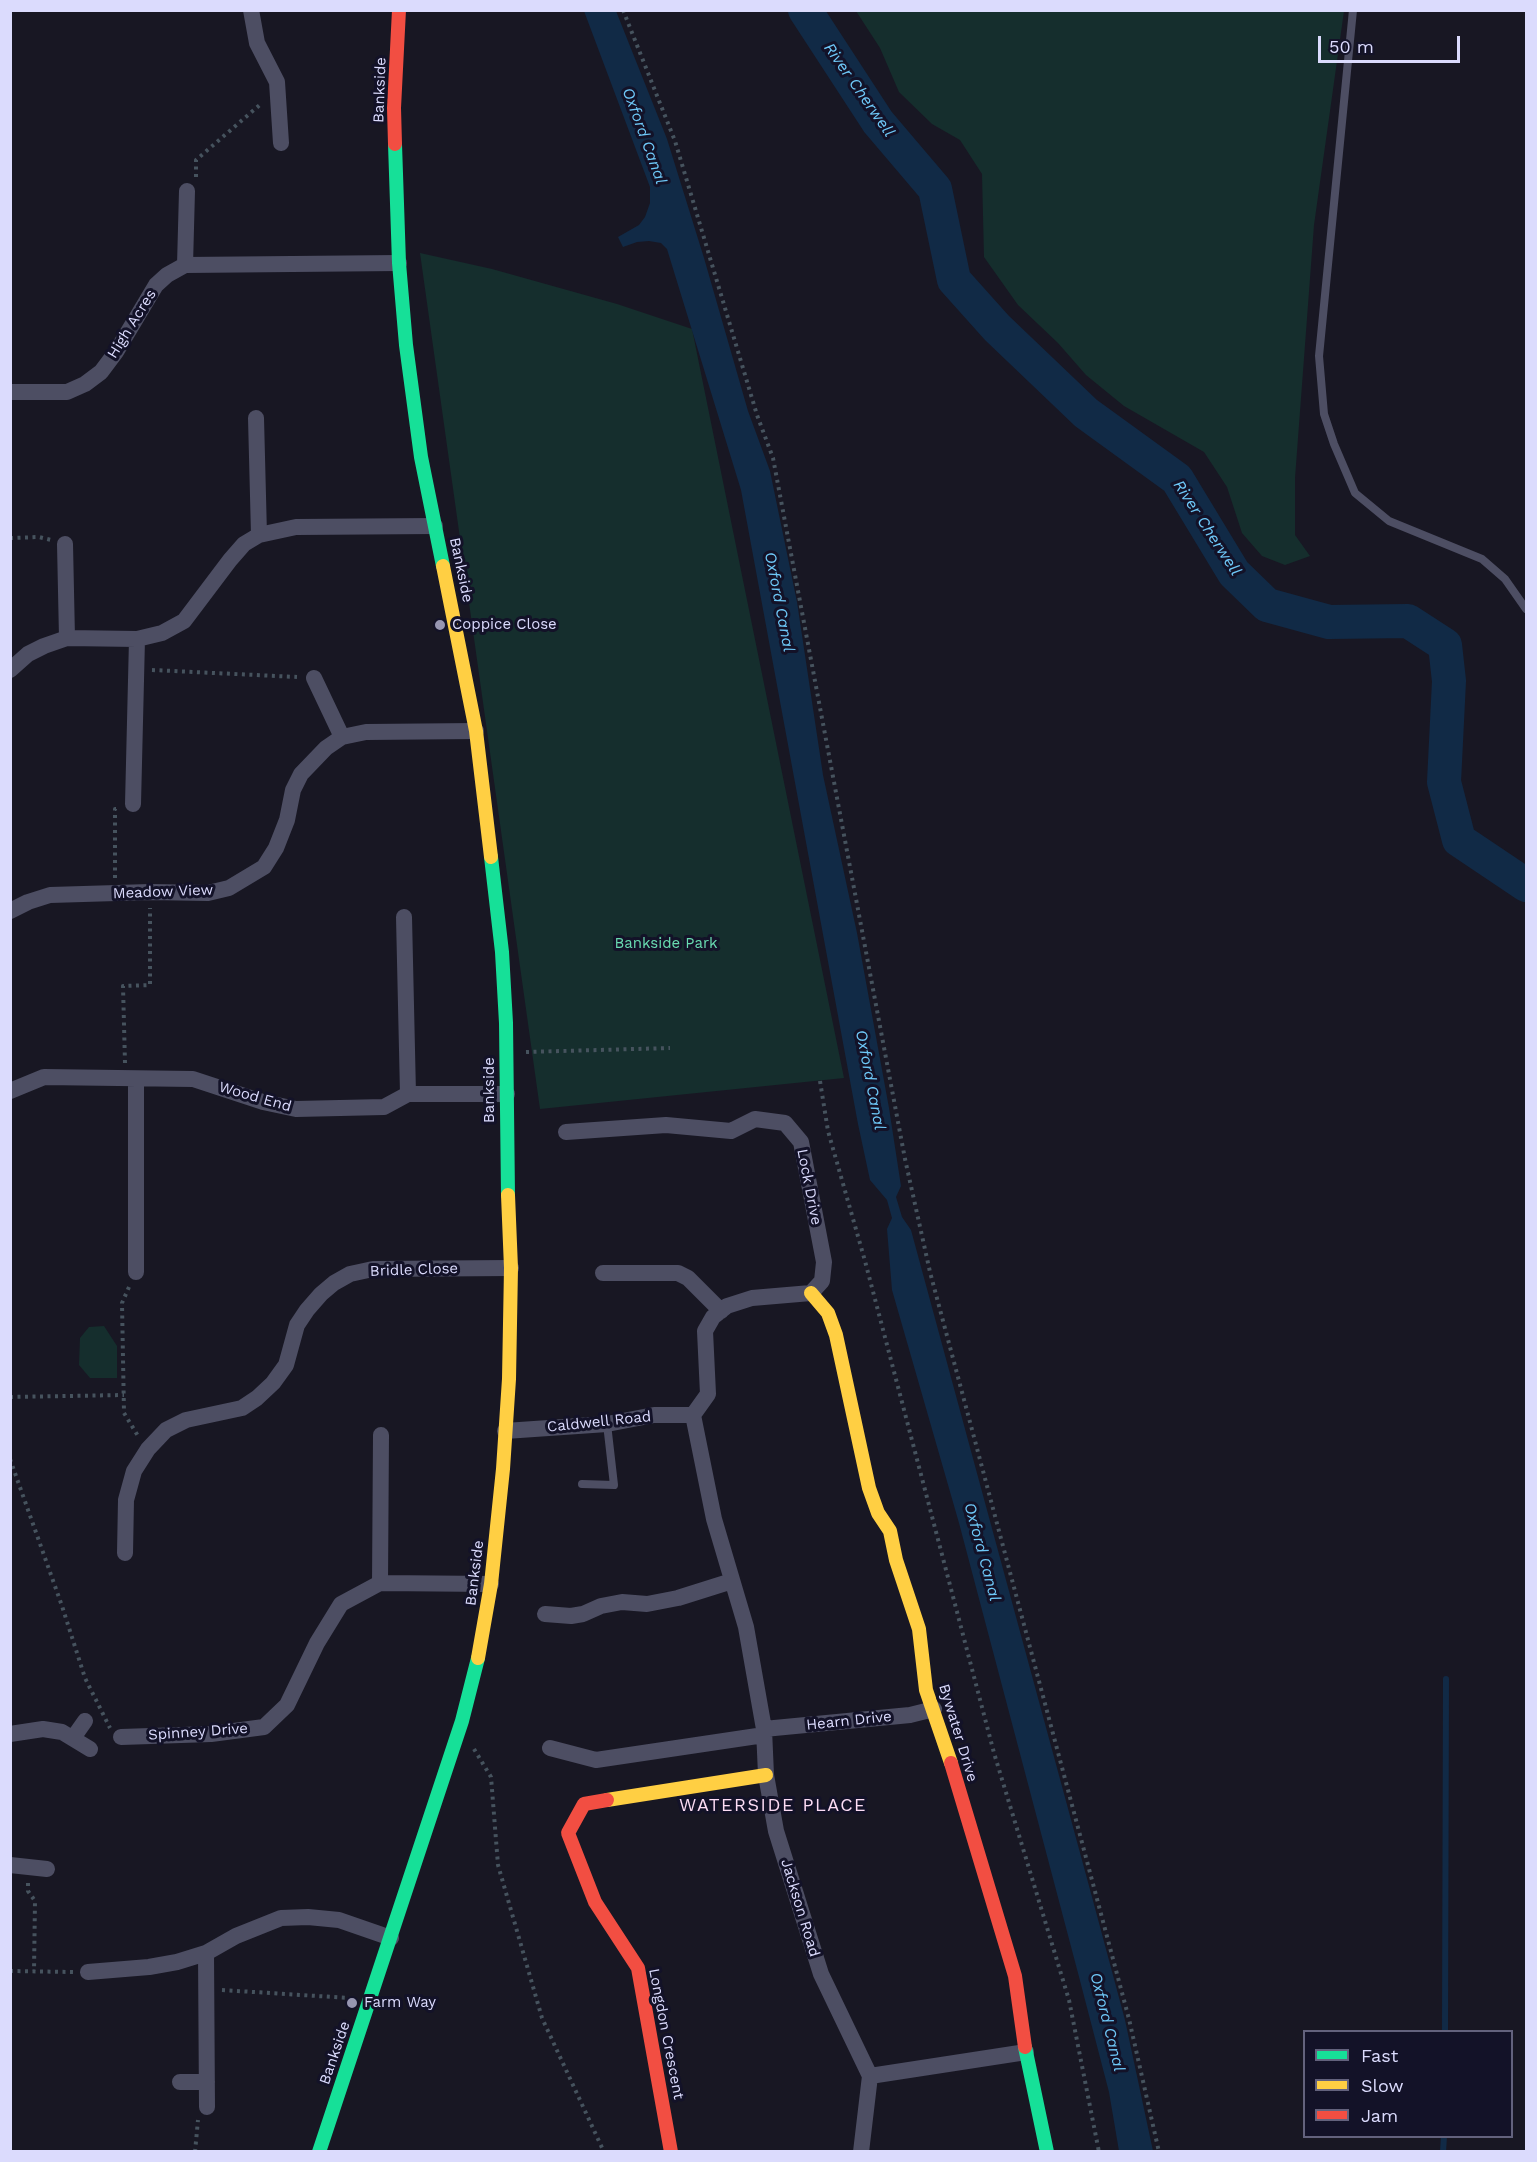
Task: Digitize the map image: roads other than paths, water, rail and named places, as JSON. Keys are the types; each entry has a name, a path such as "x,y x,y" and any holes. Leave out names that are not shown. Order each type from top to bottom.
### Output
{"street":[{"path":"251,10 257,43 279,89 281,143"},
{"name":"Bankside","path":"319,2151 462,1721 479,1652 491,1584 509,1379 511,1268 507,1179 506,1023 502,952 476,731 421,457 406,345 399,263 394,108 399,10"},
{"path":"187,190 185,265 399,263"},
{"name":"High Acres","path":"10,392 67,392 85,384 101,372 116,352 156,285 167,275 185,265"},
{"path":"256,418 259,536"},
{"path":"10,670 28,654 67,638 136,639 162,633 184,621 244,544 259,536 296,527 435,526"},
{"path":"64,544 67,638"},
{"path":"133,804 136,639"},
{"path":"314,678 342,737"},
{"name":"Meadow View","path":"10,911 50,895 208,893 229,888 264,867 284,829 293,790 301,774 326,748 342,737 366,732 476,731"},
{"path":"404,917 408,1094"},
{"name":"Wood End","path":"10,1091 44,1077 193,1079 263,1102 296,1109 384,1107 408,1094 507,1094"},
{"path":"130,1079 136,1272"},
{"name":"Lock Drive","path":"567,1132 666,1125 731,1131 755,1119 785,1123 801,1142 824,1262 822,1281 811,1293"},
{"name":"Bridle Close","path":"125,1553 126,1500 134,1471 148,1449 166,1430 186,1420 242,1408 257,1398 273,1383 286,1365 297,1325 321,1294 350,1274 373,1269 511,1268"},
{"path":"603,1273 678,1274 688,1278 721,1311"},
{"path":"764,1732 746,1627 714,1519 697,1410 708,1394 705,1331 713,1317 727,1306 752,1298 811,1293"},
{"name":"Bywater Drive","path":"811,1293 828,1313 836,1335 869,1488 878,1513 890,1531 896,1560 920,1629 926,1690 934,1709 1015,1976 1026,2052 1047,2151"},
{"name":"Caldwell Road","path":"505,1431 607,1424 697,1410"},
{"path":"380,1583 381,1435"},
{"path":"545,1614 571,1616 622,1602 647,1604 678,1598 732,1581"},
{"name":"Spinney Drive","path":"116,1733 211,1734 264,1726 287,1705 316,1643 341,1604 380,1583 491,1584"},
{"name":"Hearn Drive","path":"550,1748 596,1760 764,1732 910,1715 934,1709"},
{"path":"73,1738 85,1721"},
{"path":"10,1734 43,1729 62,1732 90,1749"},
{"name":"Jackson Road","path":"764,1732 766,1775 776,1831 821,1974 870,2076"},
{"name":"Longdon Crescent","path":"672,2151 638,1968 596,1902 568,1833 584,1804 766,1775"},
{"path":"10,1865 47,1869"},
{"path":"88,1972 158,1966 177,1962 206,1953 236,1936 281,1918 308,1917 339,1920 391,1938"},
{"path":"206,1953 207,2107"},
{"path":"861,2151 870,2076 1026,2052"},
{"path":"180,2082 207,2082"}],"lane":[{"path":"1353,10 1320,356 1324,414 1355,493 1389,521 1482,559 1505,579 1527,609"},
{"path":"582,1484 614,1485 607,1424"}],"water":[{"name":"Oxford Canal","path":"584,11 616,11 667,139 748,411 770,471 797,602 823,775 857,933 889,1108 901,1186 896,1197 902,1217 911,1230 1092,1897 1125,2020 1153,2151 1119,2151 1109,2092 1078,1973 959,1523 892,1290 887,1229 892,1218 887,1200 870,1180 858,1124 741,490 667,249 661,243 649,241 623,247 618,237 639,225 645,217 650,203 650,187"}],"waterway":[{"name":"River Cherwell","path":"805,10 878,122 935,189 954,280 997,328 1086,413 1177,479 1234,573 1267,605 1329,622 1408,621 1445,645 1449,681 1444,782 1459,840 1526,885"},
{"path":"1445,2030 1446,1679"},
{"path":"1443,2152 1444,2138"}],"place":[{"name":"Coppice Close","path":"440,625"},
{"name":"Farm Way","path":"352,2003"}],"district":[{"name":"WATERSIDE PLACE","path":"773,1806"}],"park label":[{"name":"Bankside Park","path":"666,944"}]}
